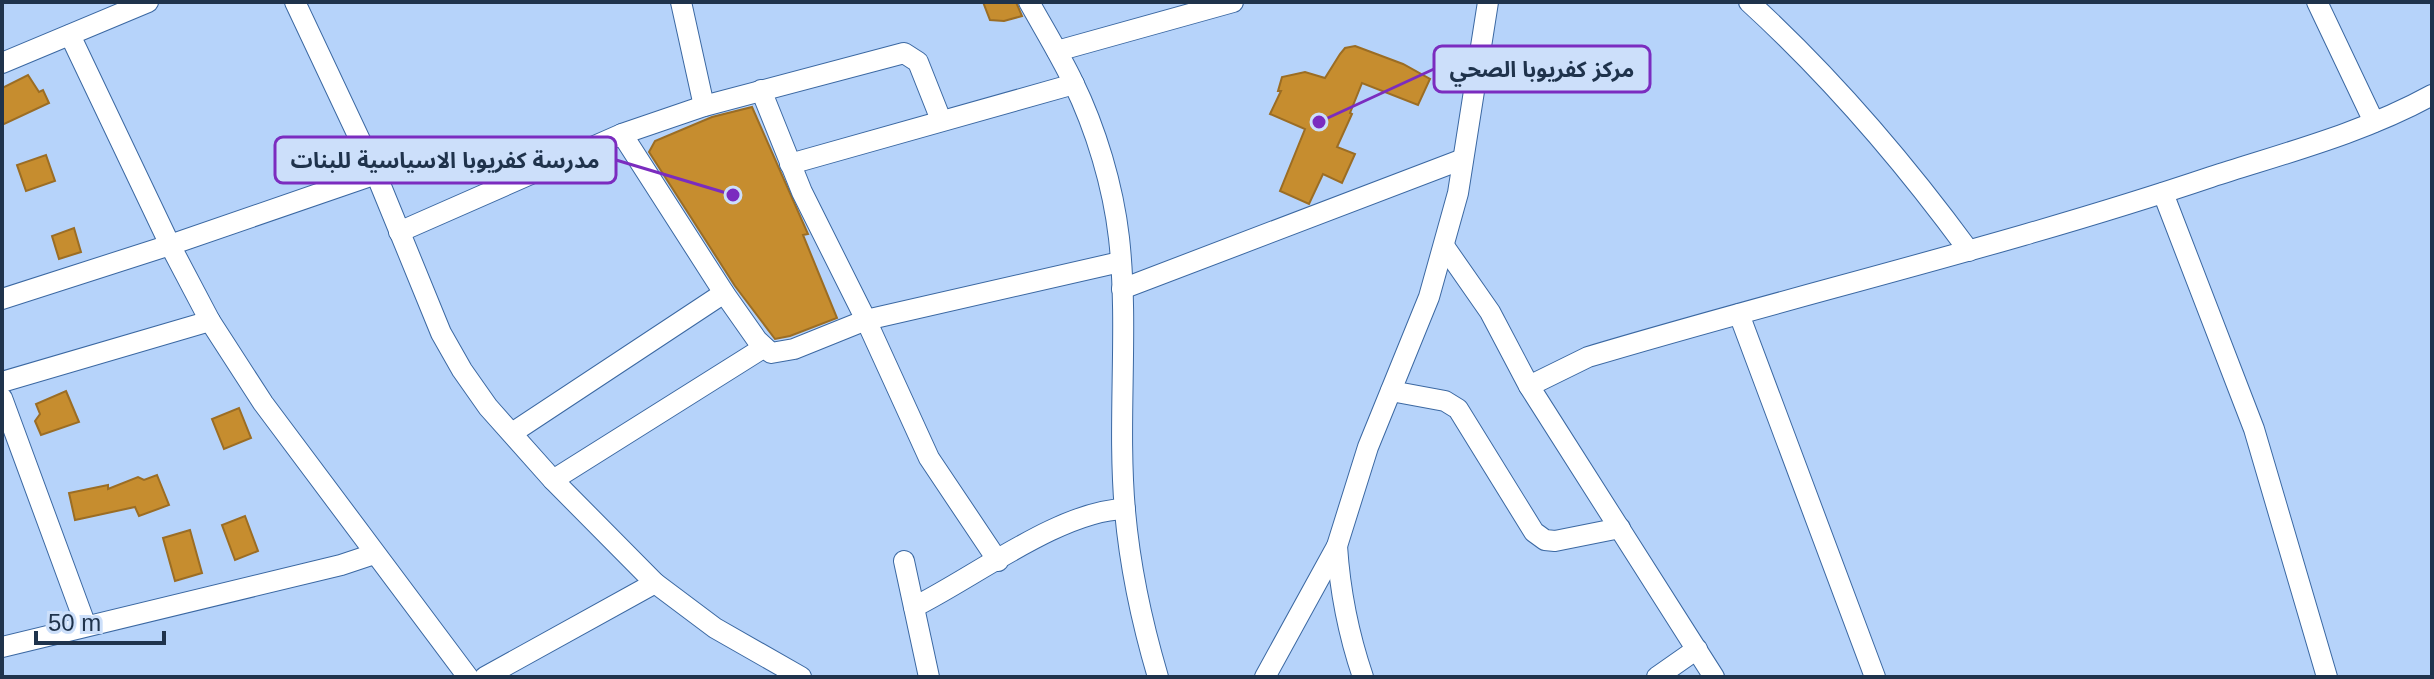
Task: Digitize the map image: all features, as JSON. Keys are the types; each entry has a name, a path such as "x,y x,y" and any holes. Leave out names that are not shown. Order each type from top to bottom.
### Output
{"street":[{"path":"2,63 148,2"},
{"path":"295,2 376,174 441,333 471,382 553,480 655,583 715,628 801,677"},
{"path":"681,2 704,106"},
{"path":"1029,2 1074,84 1109,185 1119,240 1122,289 1125,509 1134,577 1158,677"},
{"path":"1057,51 1233,2"},
{"path":"1265,677 1337,546 1358,476 1429,297 1458,193 1488,2"},
{"path":"1749,2 1795,44 1860,113 1918,181 1969,251"},
{"path":"2317,2 2374,122"},
{"path":"70,35 170,245 210,321 263,403 468,677"},
{"path":"399,232 622,134 704,106 904,53 918,62 941,120"},
{"path":"790,164 1074,84"},
{"path":"761,90 790,164 929,458 998,561"},
{"path":"1529,386 1588,357 1969,251 2163,193 2374,122 2432,95"},
{"path":"622,134 724,293 763,348 771,353 784,353 866,320 1120,262"},
{"path":"1122,289 1463,159"},
{"path":"2,299 376,174"},
{"path":"2163,193 2254,429 2327,677"},
{"path":"1444,246 1490,312 1529,386 1714,677"},
{"path":"512,433 724,293"},
{"path":"1739,314 1875,677"},
{"path":"2,382 210,321"},
{"path":"553,480 763,348"},
{"path":"1391,391 1445,401 1458,409 1534,532 1545,540 1555,541 1620,528"},
{"path":"2,398 86,626"},
{"path":"914,607 1067,522 1101,511 1125,509"},
{"path":"1337,546 1339,589 1363,677"},
{"path":"2,647 341,565 374,554"},
{"path":"904,561 929,677"},
{"path":"485,677 655,583"},
{"path":"1657,677 1697,649"}],"building":[{"path":"983,2 1016,2 1022,16 1004,21 990,20"},
{"path":"1355,46 1403,64 1430,79 1418,105 1362,83 1337,147 1355,154 1342,183 1323,174 1309,204 1280,191 1305,129 1270,114 1281,91 1278,91 1282,77 1305,72 1325,78 1345,48"},
{"path":"28,75 39,92 43,90 49,103 2,125 2,88"},
{"path":"752,107 808,234 803,235 837,318 775,339 735,286 649,152 655,141 712,117"},
{"path":"46,155 55,181 26,191 17,165"},
{"path":"74,228 81,252 59,259 52,236"},
{"path":"66,391 79,422 41,435 35,421 40,414 36,404"},
{"path":"239,408 251,438 224,449 212,419"},
{"path":"157,475 169,505 139,516 135,507 75,520 69,493 108,485 108,489 138,477 144,480"},
{"path":"245,516 258,551 235,560 222,525"},
{"path":"190,530 202,573 175,581 163,538"}],"place":[{"name":"مركز كفريوبا الصحي","path":"1319,122"},
{"name":"مدرسة كفريوبا الاسياسية للبنات","path":"733,195"}]}
